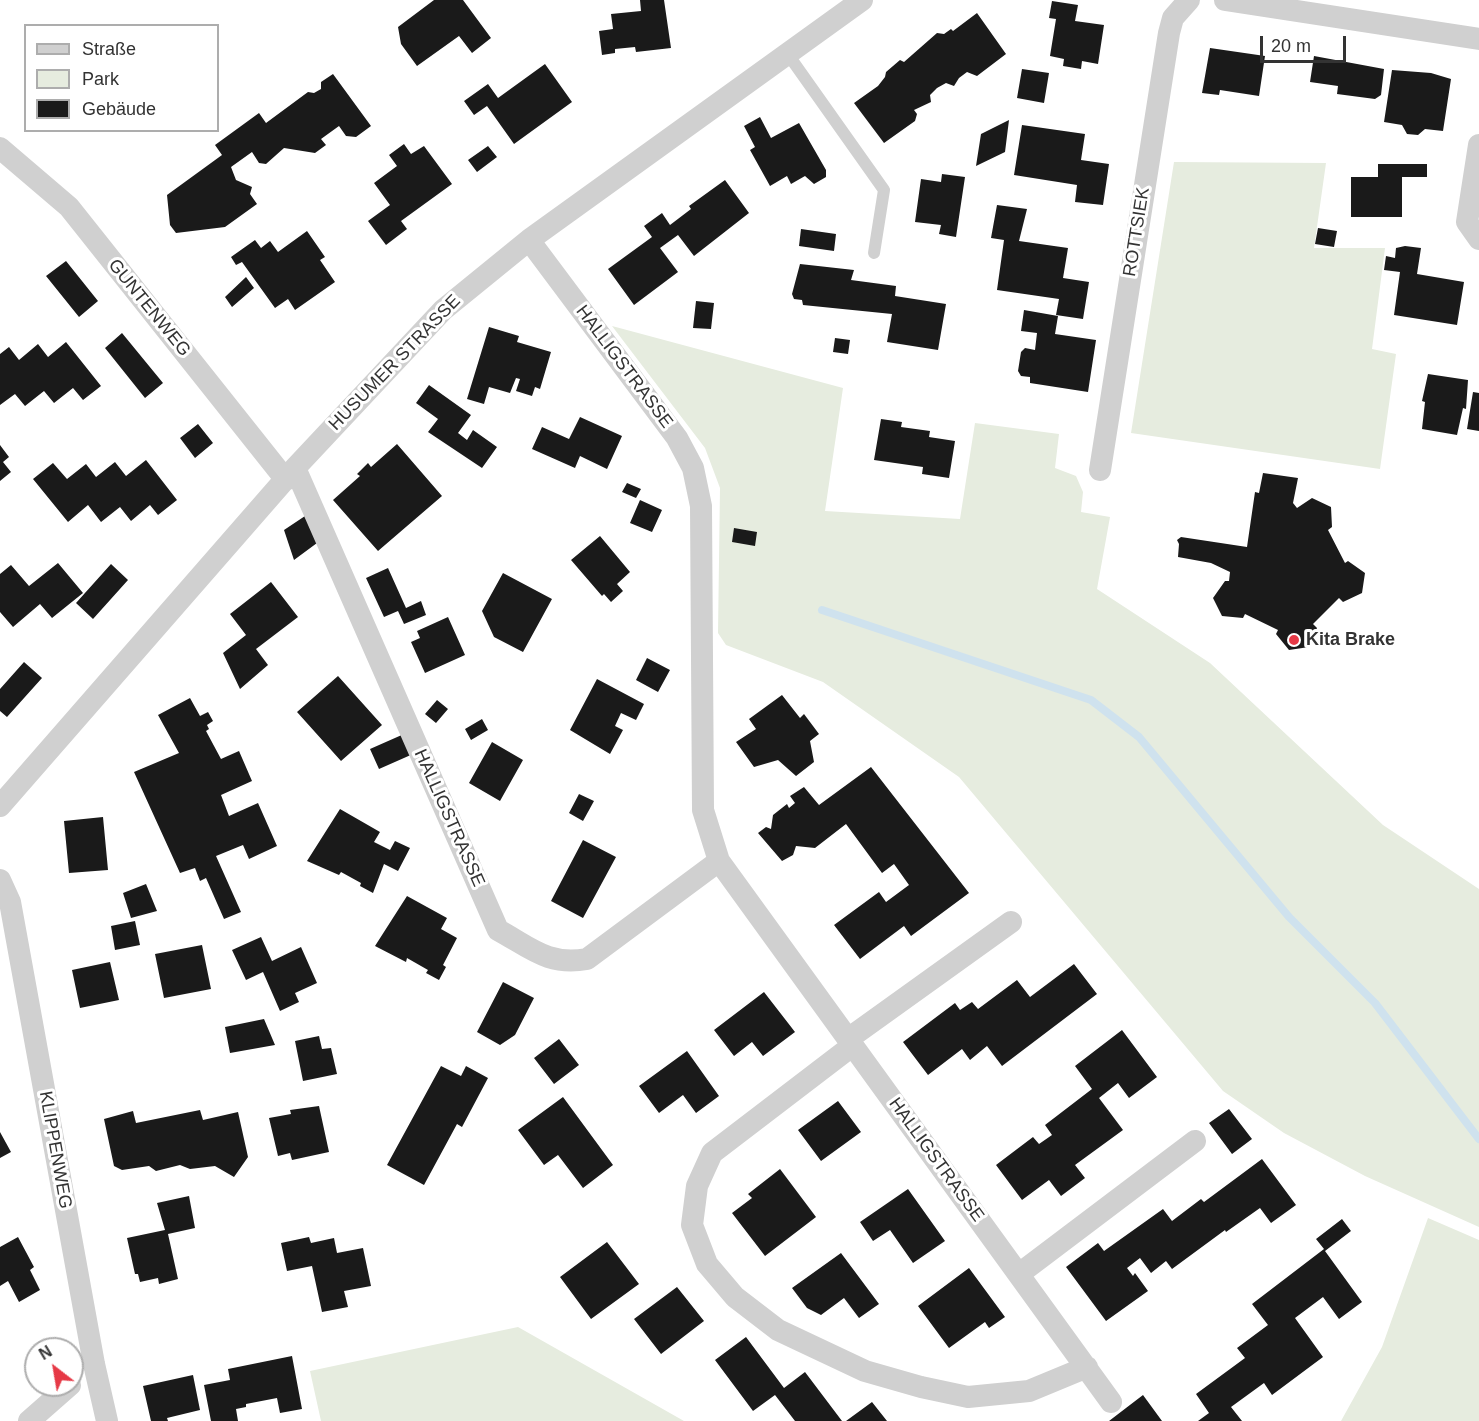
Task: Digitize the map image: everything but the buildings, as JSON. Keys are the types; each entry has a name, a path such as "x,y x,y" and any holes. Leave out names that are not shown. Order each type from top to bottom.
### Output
{"street":[{"name":"HUSUMER STRASSE","path":"0,806 291,474 443,310 529,240 862,0"},
{"name":"ROTTSIEK","path":"1100,470 1169,33 1173,18 1189,0"},
{"path":"1225,0 1479,39"},
{"path":"1479,145 1467,222 1479,238"},
{"name":"GUNTENWEG","path":"0,148 69,207 291,474"},
{"name":"HALLIGSTRASSE","path":"529,240 677,438 693,468 701,506 703,810 719,861 1088,1367 1111,1402"},
{"name":"HALLIGSTRASSE","path":"291,474 498,930 552,960 566,962 587,959 719,861"},
{"name":"KLIPPENWEG","path":"0,880 10,902 94,1364 107,1421"},
{"path":"1011,922 850,1042 712,1153 697,1186 692,1225 707,1264 735,1297 778,1330 865,1371 921,1387 968,1396 1029,1391 1088,1367"},
{"path":"1020,1274 1195,1141"},
{"path":"84,1373 94,1364"},
{"path":"29,1421 56,1397"}],"lane":[{"path":"787,53 884,190 874,253"}],"green space":[{"path":"1174,162 1326,163 1314,248 1385,248 1372,349 1396,354 1380,469 1131,433"},
{"path":"612,326 843,388 825,511 960,519 975,423 1059,434 1055,468 1076,476 1083,492 1081,512 1110,517 1097,589 1210,663 1383,825 1479,889 1479,1227 1365,1176 1284,1133 1223,1091 959,777 823,682 726,645 718,633 720,488 705,448"},
{"path":"1428,1218 1479,1240 1479,1421 1341,1421 1382,1347"},
{"path":"518,1327 684,1421 321,1421 310,1371"}],"waterway":[{"path":"822,610 1091,700 1139,737 1289,917 1375,1003 1479,1139"}],"place":[{"name":"Kita Brake","path":"1294,640"}]}
